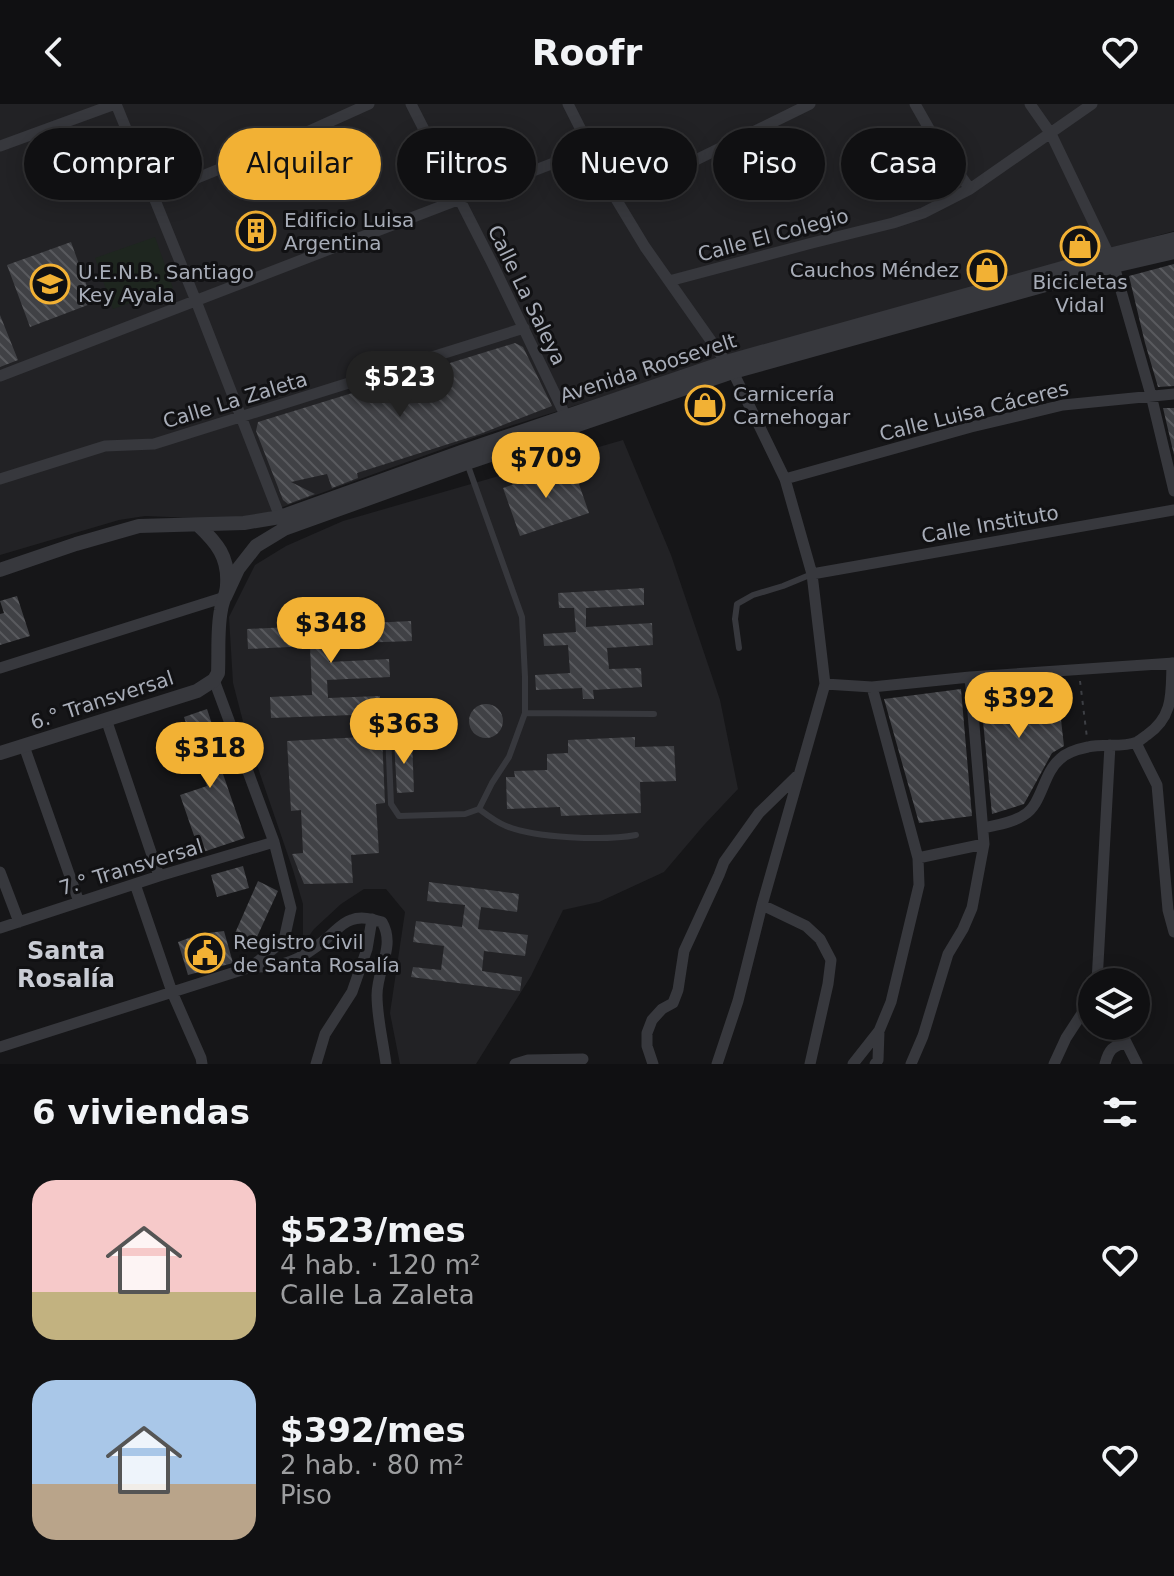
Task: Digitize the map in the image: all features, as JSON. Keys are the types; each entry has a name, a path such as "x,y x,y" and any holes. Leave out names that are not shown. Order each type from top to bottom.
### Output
{"street":[{"path":"1,143 113,104 123,128"},
{"path":"202,176 369,104"},
{"name":"Calle La Saleya","path":"411,104 423,128"},
{"path":"568,104 580,128"},
{"path":"697,159 810,104"},
{"path":"915,104 936,141 970,189"},
{"path":"1030,104 1051,134 1111,261 1151,395 1174,491"},
{"name":"Calle El Colegio","path":"669,281 893,223 934,208 970,189 1092,104"},
{"path":"155,200 280,517"},
{"path":"0,376 457,200"},
{"name":"Calle La Saleya","path":"460,200 568,422"},
{"path":"617,200 645,247 730,367 785,479 812,574 825,684 738,1001 717,1064"},
{"path":"1133,256 1174,242"},
{"name":"Avenida Roosevelt","path":"0,570 139,526 244,523 280,517 730,367 1174,242"},
{"name":"Avenida Roosevelt","path":"1133,256 1174,252"},
{"name":"Calle La Zaleta","path":"0,479 105,446 154,444 524,328"},
{"name":"Calle Luisa Cáceres","path":"785,479 971,427 1063,405 1174,394"},
{"name":"Avenida Roosevelt","path":"225,597 238,569 256,546 284,529 467,463 568,422"},
{"name":"Calle Instituto","path":"812,574 1174,510"},
{"path":"198,525 222,552 227,585 221,609 218,673 214,680 274,842 291,908 284,940 251,967"},
{"path":"0,668 225,597"},
{"path":"825,684 872,687 1173,663 1171,700 1166,717 1156,729 1136,743 1088,747 1061,757 1051,768 1027,814 983,828"},
{"path":"911,1064 923,1036 948,954 972,908 984,844 970,677"},
{"name":"6.° Transversal","path":"0,753 197,691 214,680"},
{"path":"853,1064 879,1031 891,1002 919,885 918,858 872,687"},
{"path":"106,719 159,876"},
{"path":"1136,743 1157,785 1168,910 1174,932"},
{"path":"1098,968 1110,745"},
{"path":"24,746 79,902"},
{"path":"653,1064 647,1046 647,1033 652,1020 673,1003 684,951 724,862 759,813 798,775"},
{"name":"7.° Transversal","path":"0,928 274,842"},
{"path":"918,858 984,844"},
{"path":"0,872 19,922"},
{"path":"135,884 172,992 202,1064"},
{"path":"762,905 806,926 820,939 831,960 810,1064"},
{"path":"0,1047 251,967 284,965 311,951 348,920 359,918 382,922 387,930 387,952 377,989 386,1064"},
{"path":"316,1064 325,1034 352,992 367,949 372,919"},
{"path":"1054,1064 1078,1020"},
{"path":"879,1031 879,1063"},
{"path":"1105,1064 1113,1047 1126,1042 1137,1064"},
{"path":"515,1064 528,1060 583,1059"}],"lane":[{"path":"388,734 391,804 399,816 465,814 479,809 509,757 525,713 522,617 467,463"},
{"path":"739,648 735,619 737,604 753,595 812,574"},
{"path":"525,713 654,714"},
{"path":"479,809 506,826 532,834 614,839 636,835"}],"path":[{"path":"1079,670 1088,747"}],"shaded area":[{"path":"0,104 1174,104 1174,231 757,348 476,437 258,516 220,519 145,516 119,520 0,555"},
{"path":"155,237 173,288 113,309 95,258"},
{"path":"623,440 671,555 720,700 738,789 664,872 599,902 563,910 531,976 476,1064 400,1064 390,1013 405,912 386,889 364,889 341,904 303,944 303,904 246,733 233,683 229,617 255,565 286,546 343,521"}],"building":[{"name":"Edificio Luisa Argentina","path":"263,211 275,239 248,250 236,222"},
{"name":"U.E.N.B. Santiago Key Ayala","path":"71,242 93,303 30,327 7,265"},
{"path":"1174,264 1174,386 1158,387 1129,276"},
{"path":"0,315 18,360 0,367"},
{"path":"515,343 523,347 552,406 480,434 357,473 358,478 332,488 327,474 291,482 315,494 288,504 283,500 256,431 258,422"},
{"path":"1163,408 1174,408 1174,455"},
{"path":"572,464 589,513 520,536 503,488"},
{"path":"644,588 644,605 586,608 586,627 652,623 653,645 607,648 609,669 641,668 642,687 593,690 594,699 583,699 582,688 536,690 535,675 570,673 568,645 544,646 543,634 576,632 574,608 559,608 558,593"},
{"path":"17,596 30,636 0,645 0,614 4,613 0,601"},
{"path":"411,621 412,641 328,644 329,662 389,659 390,677 327,680 328,698 380,696 380,714 271,718 270,697 312,695 310,646 248,649 247,629"},
{"path":"1022,683 1024,690 1057,685 1064,746 1052,753 1024,804 992,814 980,690"},
{"path":"961,689 972,816 919,823 884,699"},
{"path":"486,704 498,709 503,721 498,733 486,738 474,733 469,721 474,709"},
{"path":"207,709 228,772 223,774 245,838 200,853 180,795 207,786 184,717"},
{"path":"382,736 385,803 376,804 379,853 351,855 353,883 304,884 292,854 303,853 301,810 291,811 287,741"},
{"path":"635,737 635,747 674,746 676,781 640,782 641,813 561,816 560,807 507,809 506,777 515,777 514,771 547,770 547,754 568,753 568,740"},
{"path":"412,739 414,792 397,793 394,740"},
{"path":"243,866 249,888 217,897 211,875"},
{"path":"258,881 278,891 252,948 232,940"},
{"path":"429,882 519,894 517,912 481,907 478,929 528,935 525,956 484,951 482,971 522,977 520,991 411,977 413,967 441,970 444,946 413,942 416,921 462,927 465,905 427,901"},
{"name":"Registro Civil de Santa Rosalía","path":"224,931 233,963 188,975 178,942 200,934"}],"place":[{"name":"Edificio Luisa Argentina","path":"256,231"},
{"name":"Bicicletas Vidal","path":"1080,246"},
{"name":"Cauchos Méndez","path":"987,270"},
{"name":"U.E.N.B. Santiago Key Ayala","path":"50,284"},
{"name":"Carnicería Carnehogar","path":"705,405"},
{"name":"Registro Civil de Santa Rosalía","path":"205,953"}],"district":[{"name":"Santa Rosalía","path":"66,965"}]}
